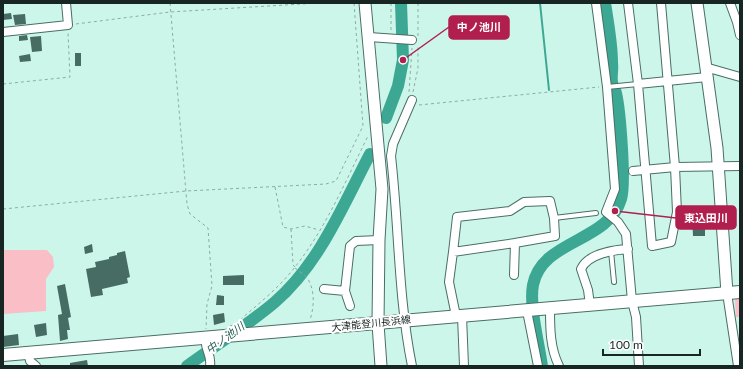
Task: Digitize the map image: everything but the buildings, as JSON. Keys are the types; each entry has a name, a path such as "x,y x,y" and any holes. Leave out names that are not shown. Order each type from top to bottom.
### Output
{"main road":[{"name":"大津能登川長浜線","path":"3,356 28,352 208,341 251,335 378,324 403,320 740,292"}],"street":[{"path":"3,32 68,26 66,3"},
{"path":"365,3 382,189 379,240 378,324 381,366"},
{"path":"596,3 608,86 615,189 606,212 618,222 626,234 632,301 636,317 639,366"},
{"path":"628,3 638,84 652,246 671,242 677,212 676,167 661,3"},
{"path":"697,3 718,167 726,293 738,366"},
{"path":"730,3 739,22 740,35"},
{"path":"369,37 416,41"},
{"path":"638,84 669,82 706,72 740,77"},
{"path":"412,100 393,144 391,156 403,320 412,366"},
{"path":"633,171 676,167 740,166"},
{"path":"453,252 555,236 554,218 550,201 524,202 510,211 458,217 453,252 449,282 459,316 464,366"},
{"path":"350,306 345,291 350,246 356,241 379,240"},
{"path":"514,243 514,275"},
{"path":"590,305 588,290 581,269 583,264 611,251 628,249"},
{"path":"324,289 345,291"},
{"path":"546,309 554,355 559,366"},
{"path":"528,310 538,366"},
{"path":"208,341 212,357 210,366"},
{"path":"28,352 30,361 36,366"}],"lane":[{"path":"608,86 638,84"},
{"path":"554,218 596,213"},
{"path":"611,251 614,282"}],"path":[{"path":"170,3 186,204 190,214 208,228 212,286 205,319 208,341"},
{"path":"3,84 70,77 68,26 170,12 318,3"},
{"path":"3,209 186,191 326,184 336,181 363,126 354,3"},
{"path":"389,38 390,3"},
{"path":"418,3 416,41 409,83 412,100 418,105 608,86"},
{"path":"412,100 418,68 416,41"},
{"path":"227,327 235,324 276,289 295,267 327,217 369,133"},
{"path":"275,186 283,227 291,228 305,226 319,230"},
{"path":"291,228 293,265 309,280 314,298 313,310 309,324"}],"shaded area":[{"path":"3,250 47,250 53,257 54,267 46,279 46,311 3,314"},
{"path":"736,299 740,299 740,317 736,317"}],"waterway":[{"name":"中ノ池川","path":"386,118 398,86 403,60 401,3"},
{"path":"540,3 549,90"},
{"path":"542,366 532,303 533,285 539,270 549,258 561,249 603,225 614,213 621,199 623,178 621,130 618,102 612,83 610,33 605,3"},
{"name":"中ノ池川","path":"187,366 254,319 291,287 318,251 340,213 370,154"}],"place":[{"name":"中ノ池川","path":"403,60"},
{"name":"東込田川","path":"615,211"}]}
